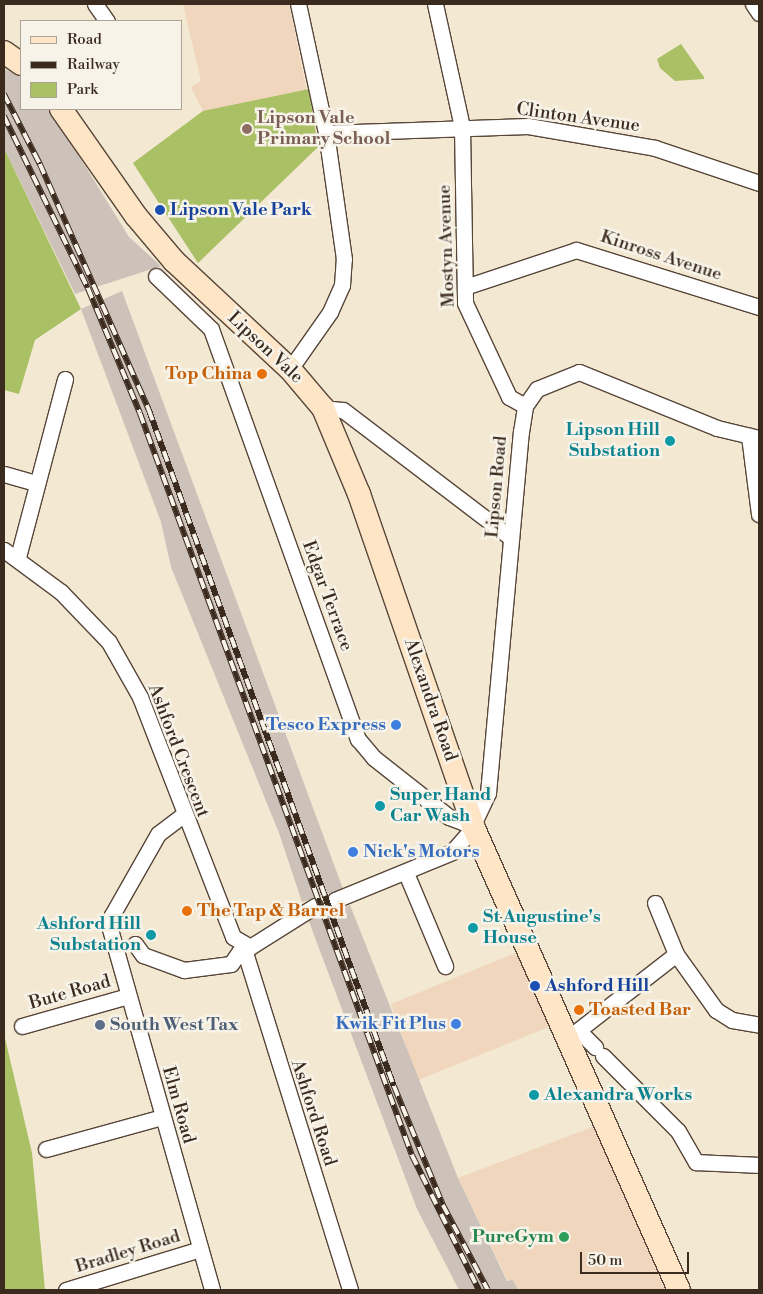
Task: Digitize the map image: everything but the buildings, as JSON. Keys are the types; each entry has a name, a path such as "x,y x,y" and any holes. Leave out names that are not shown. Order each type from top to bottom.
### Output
{"main road":[{"path":"4,52 20,63"},
{"name":"Lipson Vale","path":"62,110 136,216 225,311 290,369 323,408"},
{"name":"Alexandra Road","path":"323,408 359,494 473,826 573,1035 679,1290"}],"street":[{"path":"95,4 106,20"},
{"path":"290,369 318,335 342,285 342,228 326,132 298,4"},
{"name":"Mostyn Avenue","path":"435,4 462,127 465,303 485,353 509,397 525,406"},
{"path":"752,4 759,13"},
{"name":"Clinton Avenue","path":"326,132 528,126 655,148 759,183"},
{"name":"Kinross Avenue","path":"465,287 576,250 759,307"},
{"name":"Edgar Terrace","path":"156,276 211,329 358,739 374,758 448,816 473,826"},
{"path":"211,329 225,311"},
{"path":"525,406 537,389 579,372 754,437 759,514"},
{"path":"18,557 35,483 65,380"},
{"name":"Lipson Road","path":"473,826 488,793 525,406"},
{"path":"323,408 343,410 512,538"},
{"path":"4,474 35,483"},
{"name":"Ashford Crescent","path":"4,550 18,557 62,592 109,642 140,697 183,815 233,938 243,946"},
{"name":"Elm Road","path":"183,815 158,834 112,915 110,929 212,1290"},
{"path":"335,900 406,874 452,852 473,826"},
{"path":"406,874 445,966"},
{"path":"655,904 676,954 716,1010 732,1020 759,1025"},
{"path":"135,944 143,955 184,970 230,964 243,946 254,945 315,906"},
{"name":"Ashford Road","path":"243,946 350,1290"},
{"path":"676,954 573,1035 599,1051 678,1131 696,1162 759,1165"},
{"name":"Bute Road","path":"22,1026 128,996"},
{"path":"46,1149 162,1117"},
{"name":"Bradley Road","path":"66,1290 200,1249"}],"shaded area":[{"name":"Lipson Vale Primary School","path":"183,4 289,4 318,147 198,263 133,163 203,111 191,87 201,81"},
{"path":"4,69 20,77 20,110 51,110 129,237 161,266 75,294 4,148"},
{"path":"122,291 343,889 302,902 279,833 171,567 161,522 81,309"},
{"path":"350,905 458,1178 507,1281 513,1280 518,1290 459,1290 417,1209 308,919"},
{"path":"518,952 551,1026 418,1080 391,1004"},
{"path":"595,1126 665,1290 518,1290 513,1280 508,1281 458,1178"}],"green space":[{"path":"681,44 704,79 675,81 660,68 657,59"},
{"name":"Lipson Vale Primary School","path":"309,89 318,147 198,263 133,163 203,111"},
{"path":"4,148 81,309 35,340 19,394 4,390"},
{"path":"4,1034 32,1153 45,1290 4,1290"}],"railway":[{"path":"4,94 40,164 149,410 394,1086 443,1205 488,1290"},
{"path":"4,116 88,288 140,413 412,1155 479,1290"}],"place":[{"name":"Lipson Vale Primary School","path":"247,129"},
{"name":"Lipson Vale Park","path":"160,210"},
{"name":"Top China","path":"262,374"},
{"name":"Lipson Hill Substation","path":"670,441"},
{"name":"Tesco Express","path":"396,725"},
{"name":"Super Hand Car Wash","path":"380,806"},
{"name":"Nick's Motors","path":"353,852"},
{"name":"The Tap & Barrel","path":"187,911"},
{"name":"St Augustine's House","path":"473,928"},
{"name":"Ashford Hill Substation","path":"151,935"},
{"name":"Ashford Hill","path":"535,986"},
{"name":"Toasted Bar","path":"579,1010"},
{"name":"Kwik Fit Plus","path":"456,1024"},
{"name":"South West Tax","path":"100,1025"},
{"name":"Alexandra Works","path":"534,1095"},
{"name":"PureGym","path":"564,1237"}]}
